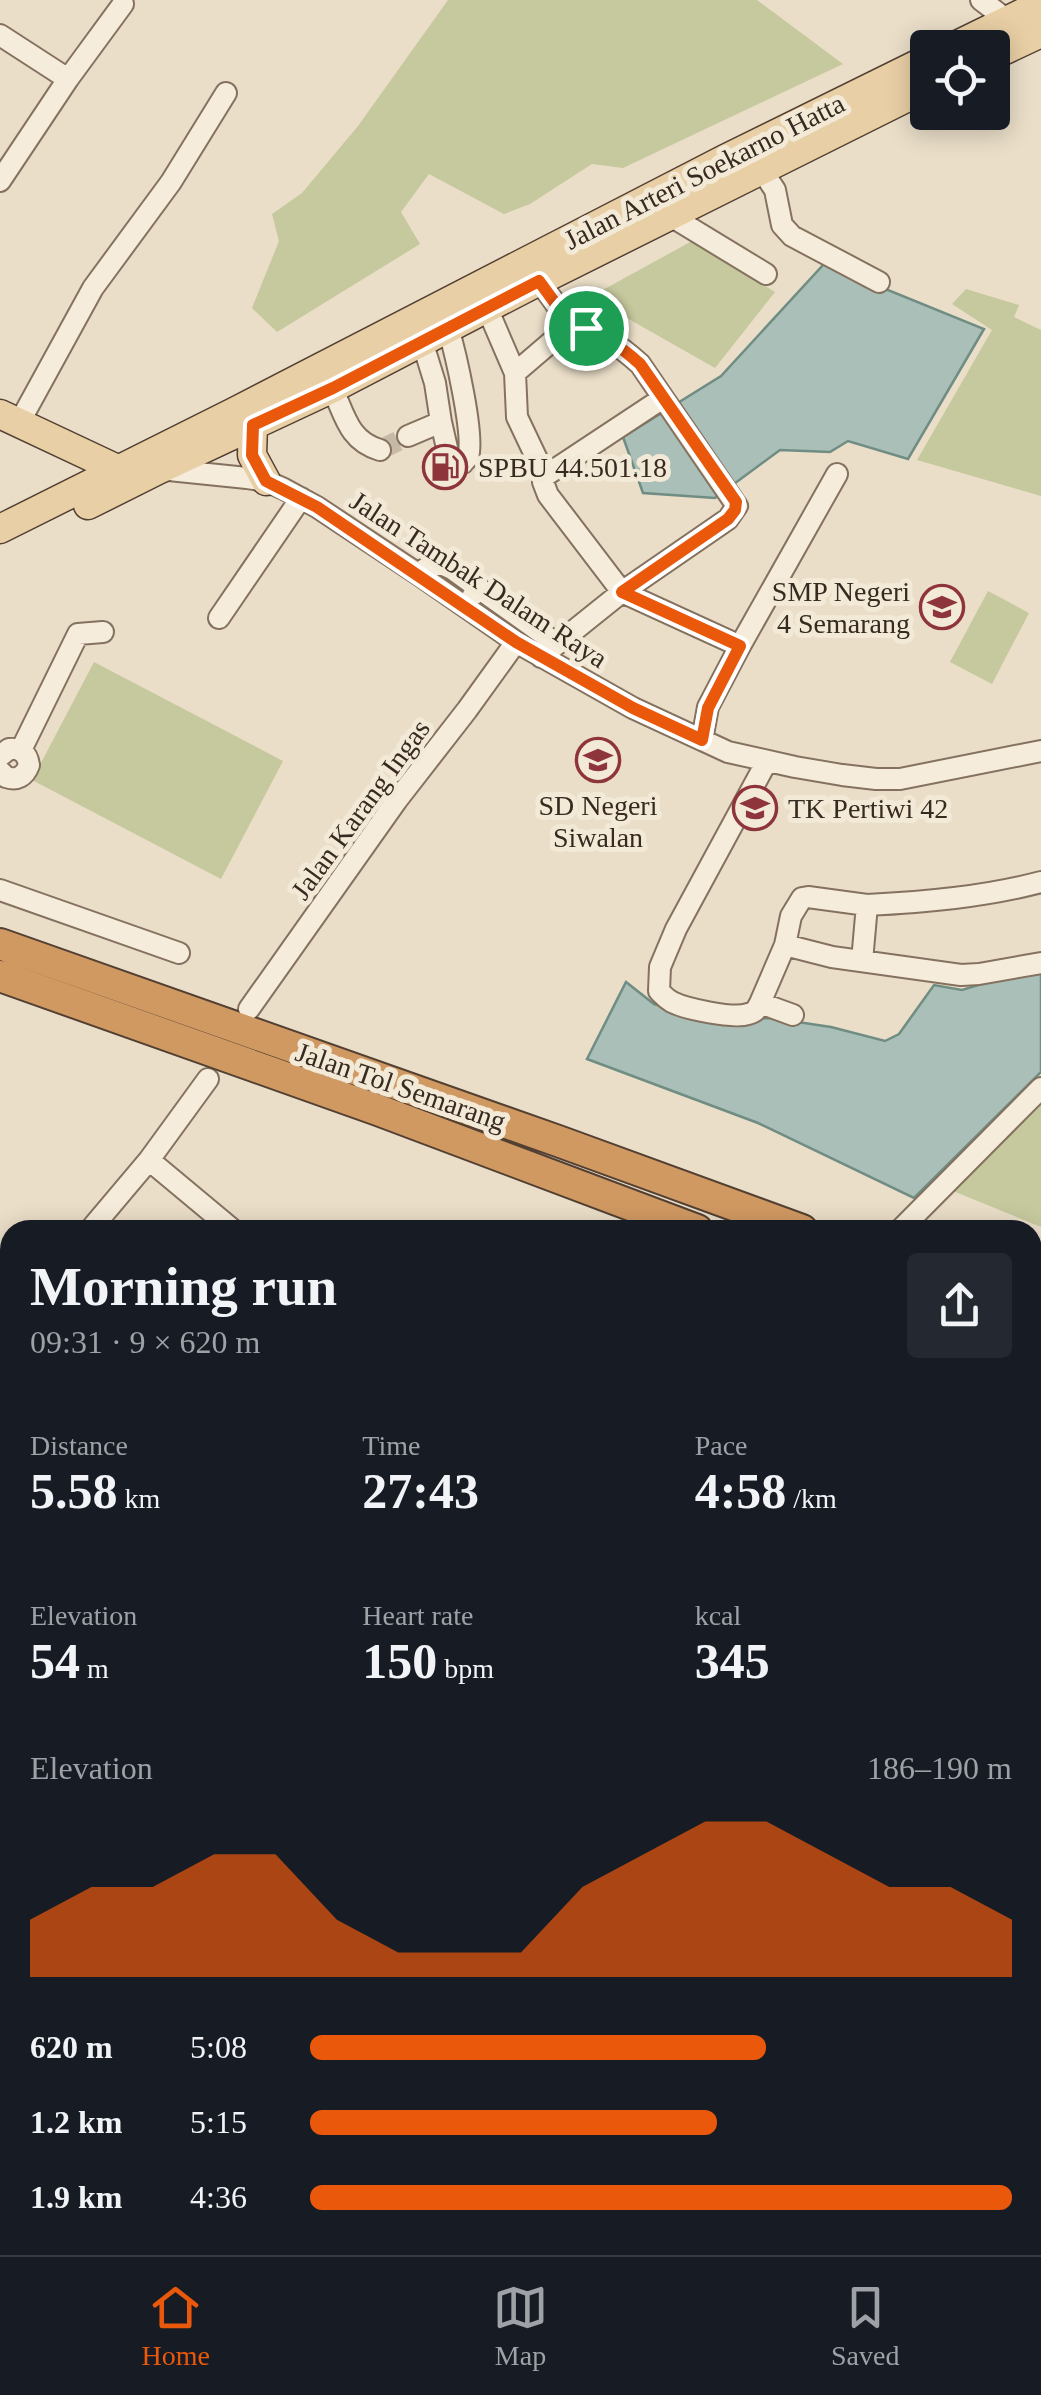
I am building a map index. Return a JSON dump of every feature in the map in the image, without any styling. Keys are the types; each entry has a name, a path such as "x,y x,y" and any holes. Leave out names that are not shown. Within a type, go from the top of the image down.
{"highway":[{"name":"Jalan Tol Semarang","path":"0,944 775,1220"},
{"name":"Jalan Tol Semarang","path":"0,976 378,1110 670,1220"}],"main road":[{"path":"989,30 1041,4"},
{"path":"1010,48 1036,36"},
{"name":"Jalan Arteri Soekarno Hatta","path":"0,529 234,412 326,378 429,329 725,159 910,68"},
{"name":"Jalan Arteri Soekarno Hatta","path":"429,329 487,308 910,96"},
{"name":"Jalan Arteri Soekarno Hatta","path":"0,550 253,425 326,378"},
{"path":"10,418 117,469"},
{"path":"253,425 252,455 266,481"}],"street":[{"path":"981,0 1036,36"},
{"path":"0,181 123,4"},
{"path":"0,35 68,79"},
{"path":"10,418 92,288 171,182 226,92"},
{"path":"760,169 775,190 782,225 792,236 879,282"},
{"path":"669,215 766,274"},
{"path":"418,574 441,564 452,569 550,650 622,592 728,519 737,506 640,364 620,347 586,328 571,325 539,281"},
{"path":"487,308 516,373 517,417 545,476"},
{"path":"516,373 571,325"},
{"path":"429,329 460,369 468,440 468,457 463,463 449,457 429,329"},
{"path":"326,378 358,439 380,450"},
{"path":"662,398 545,476 543,482 548,495 622,592 740,646"},
{"path":"408,436 441,422"},
{"name":"Jalan Tambak Dalam Raya","path":"117,469 160,469 266,481 301,498 516,642 550,650 633,708 728,752 859,777 900,779 1041,752"},
{"path":"702,740 708,708 837,474"},
{"path":"220,618 301,498"},
{"path":"466,607 477,587"},
{"path":"2,779 18,778 27,771 28,759 10,753 78,634 103,632"},
{"name":"Jalan Karang Ingas","path":"249,1008 397,800 516,642"},
{"path":"767,762 676,930 660,968 662,996 676,1004 746,1016 755,1011 785,944 791,916 802,898 866,905 940,900 1041,882"},
{"path":"0,890 179,953"},
{"path":"862,961 866,905"},
{"path":"785,944 832,957 960,975 1041,963"},
{"path":"760,1003 793,1015"},
{"path":"98,1220 149,1160 208,1079"},
{"path":"910,1220 1041,1088"},
{"path":"149,1160 220,1220"}],"green space":[{"path":"448,0 757,0 843,64 623,168 592,164 530,204 504,214 429,174 401,212 420,244 277,332 252,308 279,241 272,214 302,193 358,126"},
{"path":"692,241 775,292 715,368 590,297"},
{"path":"966,289 1019,305 1014,317 1041,330 1041,496 917,460 992,330 952,304"},
{"path":"988,591 1029,613 992,684 950,662"},
{"path":"94,662 283,761 221,879 32,780"},
{"path":"1041,1104 1041,1220 1024,1220 953,1191"}],"water":[{"path":"824,264 984,329 908,459 848,441 830,452 780,450 715,498 643,493 623,437 721,376"},
{"path":"1041,966 1041,1072 914,1198 758,1123 587,1059 626,982 654,1004 712,1020 771,1018 831,1027 885,1041 899,1034 934,985 962,990"}],"tunnel":[{"path":"380,450 408,436"}],"place":[{"name":"SPBU 44.501.18","path":"445,467"},
{"name":"SMP Negeri 4 Semarang","path":"942,607"},
{"name":"SD Negeri Siwalan","path":"598,760"},
{"name":"TK Pertiwi 42","path":"755,808"}],"route":[{"path":"539,281 571,325 586,328 620,347 640,364 736,502 728,519 622,592 740,646 708,708 702,740 633,708 516,642 317,507 266,481 254,461 253,425 539,281"}]}
